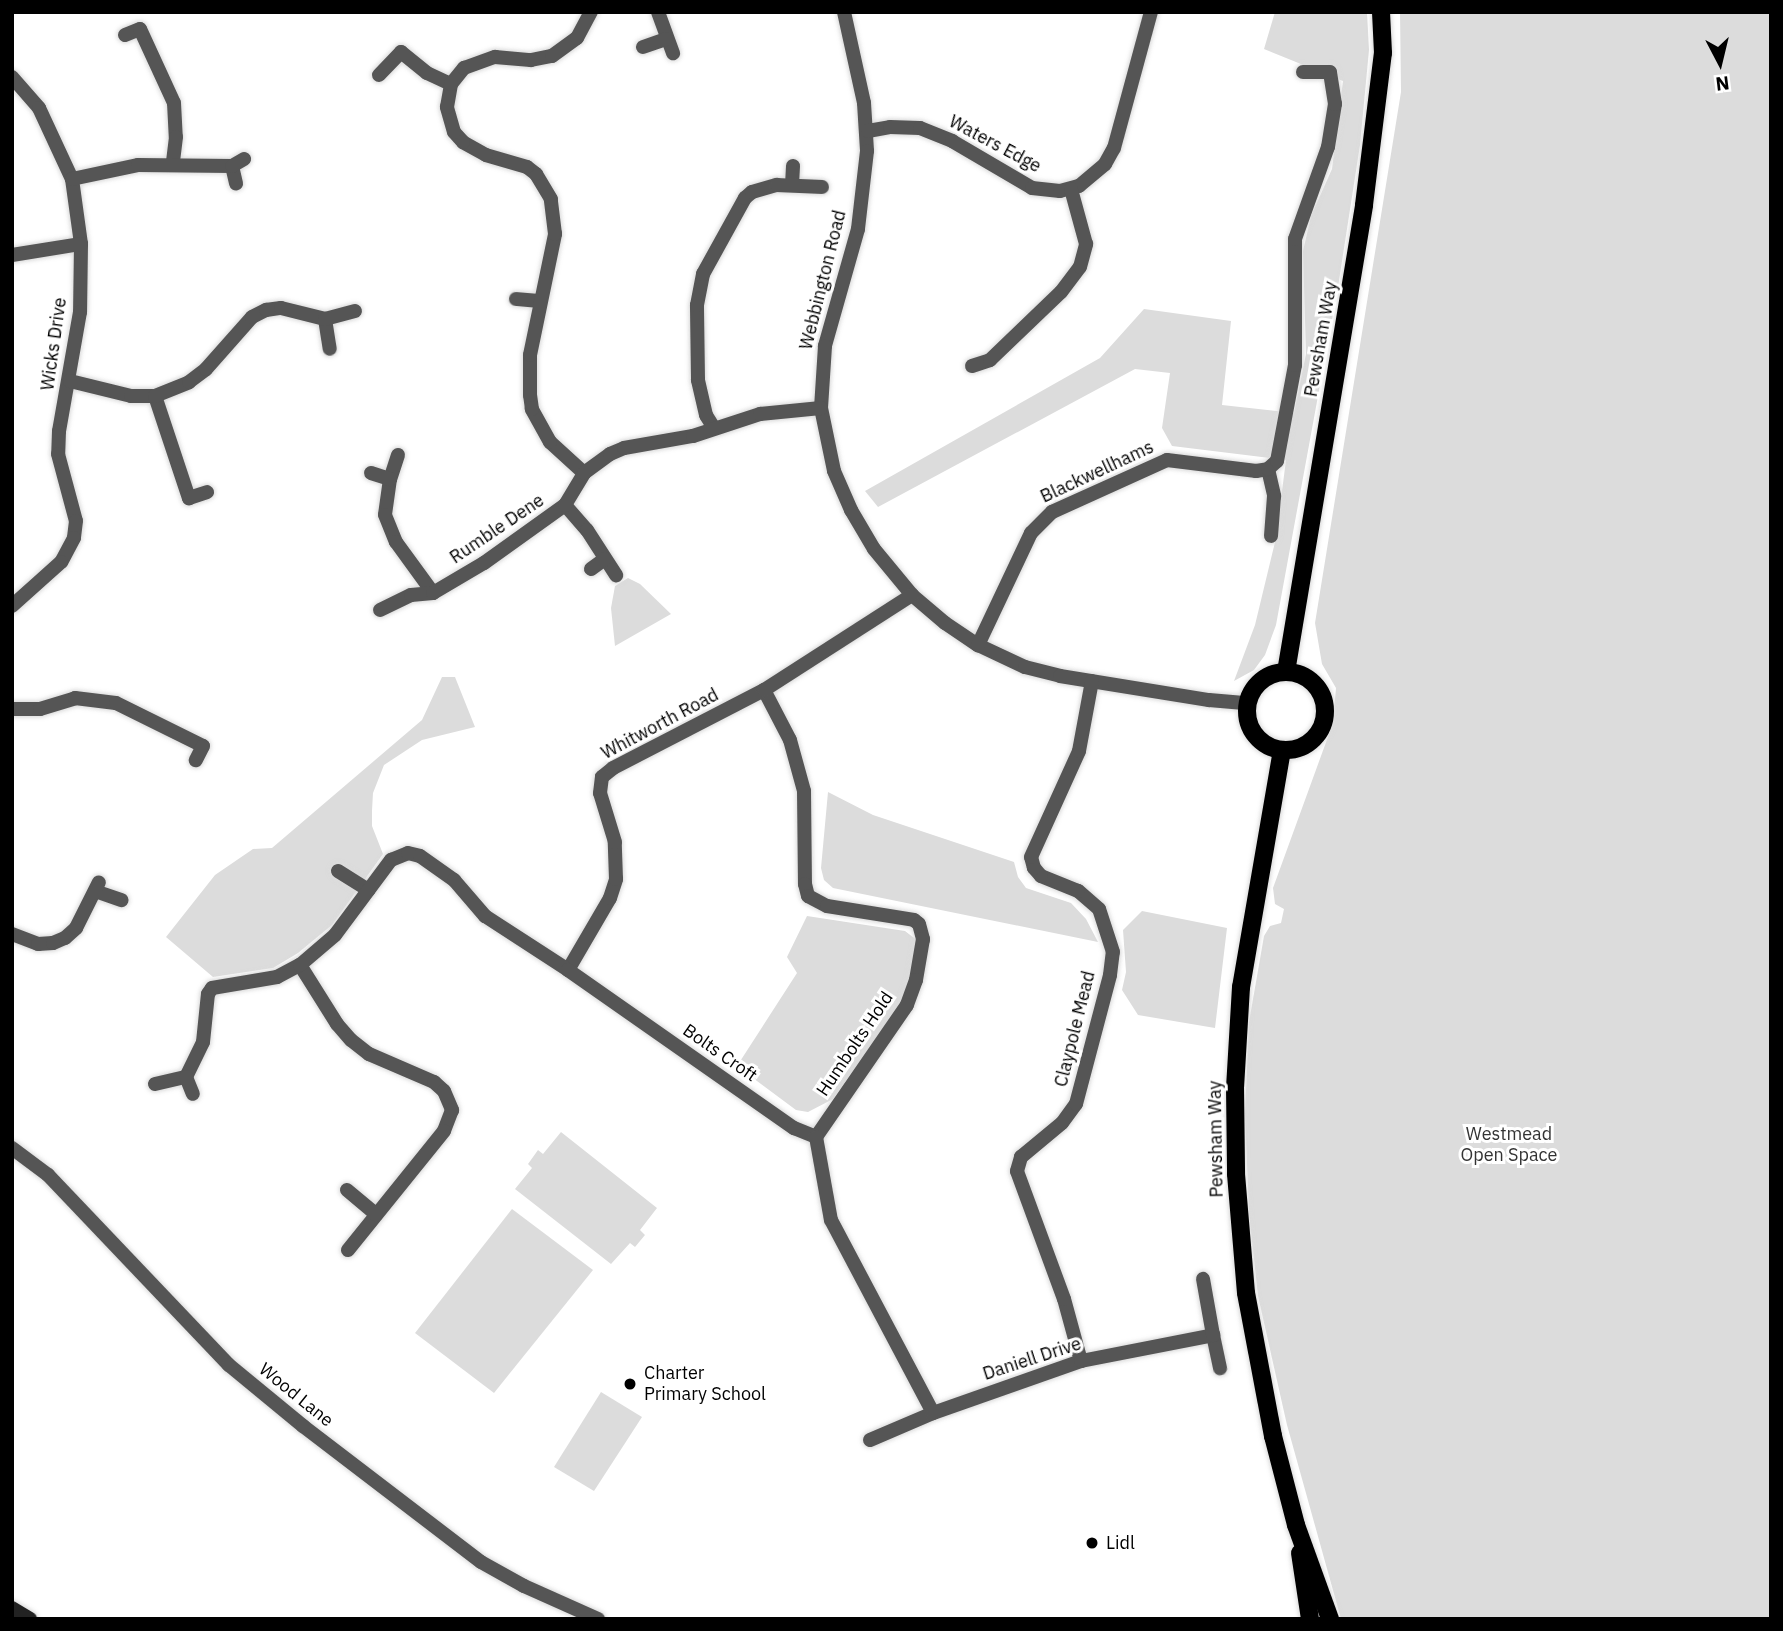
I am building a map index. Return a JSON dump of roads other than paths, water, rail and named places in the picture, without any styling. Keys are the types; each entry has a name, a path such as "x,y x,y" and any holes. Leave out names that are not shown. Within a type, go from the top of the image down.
{"main road":[{"name":"Pewsham Way","path":"1286,672 1364,205 1383,53 1381,12"},
{"path":"1286,672 1310,680 1323,701 1325,713 1316,736 1306,744 1282,750 1259,739 1247,717 1247,703 1261,681 1286,672"},
{"name":"Pewsham Way","path":"1282,750 1241,987 1235,1087 1236,1174 1246,1293 1273,1436 1296,1525 1330,1619"},
{"name":"Pewsham Way","path":"1296,1525 1310,1619"}],"street":[{"path":"591,12 577,38 552,56 531,60 508,57 485,59 464,68 451,84 447,107 454,132 473,150 527,167 536,174 551,199 555,234 538,301 530,355 532,410 550,442 583,473 624,449 673,441 760,414 821,408"},
{"path":"658,12 673,53"},
{"name":"Webbington Road","path":"844,12 859,74 868,131 863,199 850,260 825,346 821,408 834,471 851,510 874,549 912,595 945,623 978,645 1025,667 1092,681 1247,703"},
{"path":"972,366 985,370 1061,292 1080,267 1086,243 1071,189 1092,178 1105,164 1114,148 1140,64 1151,12"},
{"path":"125,35 140,29 174,103 176,136 173,163"},
{"path":"643,47 666,39"},
{"path":"379,75 401,52 427,73 451,84"},
{"path":"1270,537 1274,496 1268,469 1278,457 1294,365 1295,239 1328,147 1335,104 1330,72 1303,72"},
{"name":"Wicks Drive","path":"12,77 39,108 72,179 81,244 80,312 70,381 59,430 58,454 76,522 74,538 61,562 12,606"},
{"name":"Waters Edge","path":"868,131 890,127 920,128 952,141 1032,188 1071,189"},
{"path":"72,179 138,164 238,162 236,184"},
{"path":"793,166 793,184"},
{"path":"714,428 706,415 698,380 697,305 703,274 745,198 764,187 793,184 822,187"},
{"path":"12,255 81,244"},
{"path":"516,299 538,301"},
{"path":"70,381 131,396 155,396 189,382 206,369 252,317 281,308 325,319 355,311"},
{"path":"325,319 330,349"},
{"path":"155,396 189,498 207,492"},
{"path":"398,455 390,479 385,515 396,542 433,593"},
{"name":"Blackwellhams","path":"978,645 1031,533 1052,512 1167,460 1256,471 1268,469"},
{"name":"Rumble Dene","path":"380,610 411,595 433,593 484,563 565,505 583,473"},
{"path":"371,474 390,479"},
{"path":"565,505 587,530 616,575"},
{"path":"590,569 606,559"},
{"name":"Whitworth Road","path":"568,970 610,898 616,879 615,842 600,793 602,776 765,690 912,595"},
{"name":"Claypole Mead","path":"1080,1361 1064,1299 1017,1171 1021,1157 1062,1123 1076,1104 1110,975 1112,952 1099,909 1078,891 1041,876 1034,868 1031,857 1079,751 1092,681"},
{"name":"Humbolts Hold","path":"765,690 790,740 804,792 805,884 808,896 827,906 914,920 919,924 923,939 916,980 907,1005 816,1137"},
{"path":"12,709 40,709 75,698 116,704 203,746 196,760"},
{"name":"Bolts Croft","path":"186,1077 203,1042 209,990 221,985 277,977 300,965 335,935 395,856 414,853 454,880 485,916 568,970 794,1128 816,1137"},
{"path":"338,871 368,890"},
{"path":"12,934 38,943 52,943 65,938 76,928 97,886 121,900"},
{"path":"300,965 337,1024 351,1040 369,1054 433,1082 451,1101 450,1120 444,1132 348,1250"},
{"path":"155,1084 186,1077 192,1094"},
{"path":"816,1137 831,1220 933,1413"},
{"name":"Wood Lane","path":"12,1148 48,1175 229,1365 303,1426 481,1562 524,1586 598,1619"},
{"path":"347,1190 376,1214"},
{"path":"1203,1279 1220,1368"},
{"name":"Daniell Drive","path":"870,1440 933,1413 1080,1361 1213,1335"},
{"path":"12,1608 30,1619"}],"place":[{"name":"Charter Primary School","path":"630,1384"},
{"name":"Lidl","path":"1092,1543"}],"park label":[{"name":"Westmead Open Space","path":"1509,1145"}]}
